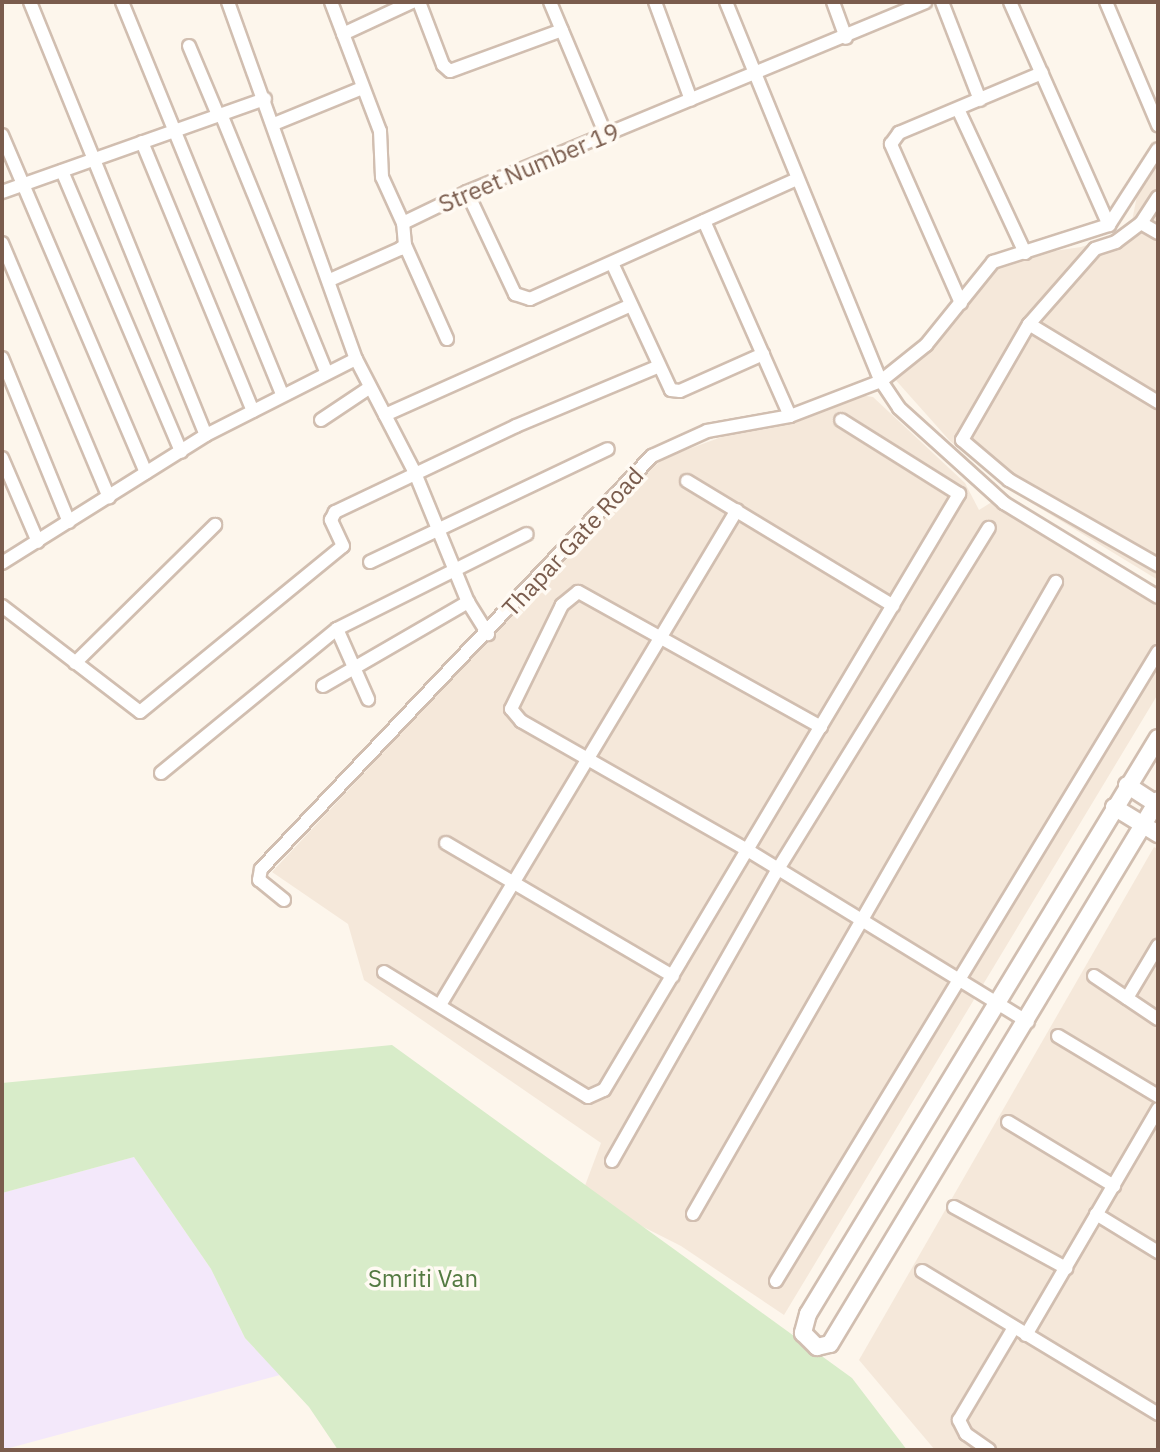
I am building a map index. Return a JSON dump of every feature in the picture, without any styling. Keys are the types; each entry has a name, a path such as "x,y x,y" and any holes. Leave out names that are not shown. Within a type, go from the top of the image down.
{"street":[{"path":"30,2 206,435"},
{"path":"122,2 282,395"},
{"name":"Thapar Gate Road","path":"228,2 356,359 415,473 468,602 488,634 652,456 707,431 790,416 881,381 926,345 993,262 1109,225"},
{"path":"331,2 383,141 382,177 403,223 405,245 447,339"},
{"path":"343,34 412,2"},
{"path":"419,2 443,65 450,71 562,30"},
{"path":"550,2 606,135"},
{"path":"655,2 691,100"},
{"path":"726,2 881,381 899,408 949,458 1004,503 1158,597"},
{"path":"833,2 846,38"},
{"name":"Street Number 19","path":"403,223 467,192 755,77 925,2"},
{"path":"942,2 980,100"},
{"path":"1010,2 1109,225"},
{"path":"1106,2 1158,125"},
{"path":"189,46 326,371"},
{"path":"961,303 891,144 899,133 1042,73"},
{"path":"274,124 362,88"},
{"path":"2,192 265,99"},
{"path":"958,109 1025,253"},
{"path":"2,135 146,473"},
{"path":"142,142 253,411"},
{"path":"1109,225 1158,149"},
{"path":"62,171 181,452"},
{"path":"467,192 521,299 612,263 797,179"},
{"path":"1158,197 1141,223 1116,242 1095,249 1029,324 962,440 1009,480 1158,565"},
{"path":"704,221 790,416"},
{"path":"1141,223 1158,233"},
{"path":"2,243 109,497"},
{"path":"330,280 405,245"},
{"path":"612,263 657,367 671,390 680,391 763,354"},
{"path":"385,415 631,305"},
{"path":"1029,324 1158,402"},
{"path":"2,358 69,522"},
{"path":"2,563 206,435 326,371 356,359"},
{"path":"2,606 133,711 147,710 343,546 331,520 335,512 415,473 657,367"},
{"path":"321,420 369,388"},
{"path":"384,972 588,1097 597,1097 749,851 959,494 841,420"},
{"path":"370,562 608,449"},
{"path":"2,458 38,542"},
{"path":"687,481 893,606"},
{"path":"440,1005 737,510"},
{"path":"75,663 215,525"},
{"path":"612,1161 778,869 989,528"},
{"path":"161,773 337,629 453,568 527,534"},
{"path":"693,1214 1056,582"},
{"path":"821,727 586,594 570,596 562,605 511,709 521,721 589,757 749,851 1028,1022"},
{"path":"323,686 351,666 468,602"},
{"path":"337,629 368,699"},
{"path":"284,900 259,880 261,869 488,634"},
{"path":"776,1281 957,976 1158,652"},
{"path":"1127,785 1157,803 1150,830 830,1344 817,1347 803,1333 808,1314 1127,785 1158,738"},
{"path":"1114,807 1150,830"},
{"path":"446,843 673,976"},
{"path":"1127,998 1158,946"},
{"path":"1094,976 1158,1019"},
{"path":"1058,1036 1158,1096"},
{"path":"1026,1335 1158,1109"},
{"path":"1008,1122 1114,1186"},
{"path":"954,1207 1066,1268"},
{"path":"1096,1214 1158,1252"},
{"path":"922,1271 1013,1329 1158,1414"},
{"path":"989,1450 966,1434 959,1420 1013,1329"}],"shaded area":[{"path":"1158,165 1158,580 1007,488 950,441 893,377 989,269 1014,257 1081,247 1120,234 1132,221 1138,191"},
{"path":"860,395 873,397 965,483 979,510 1003,495 1158,590 1158,694 784,1315 681,1246 590,1200 583,1191 601,1143 364,980 348,924 272,872 633,484 664,458 727,435 785,425"},
{"path":"1154,847 1158,849 1158,1450 935,1450 859,1360"},
{"path":"134,1157 211,1269 245,1338 280,1375 2,1450 2,1193"}],"green space":[{"name":"Smriti Van","path":"392,1045 852,1378 907,1450 338,1450 309,1407 245,1338 211,1269 134,1157 2,1193 2,1083"}]}
